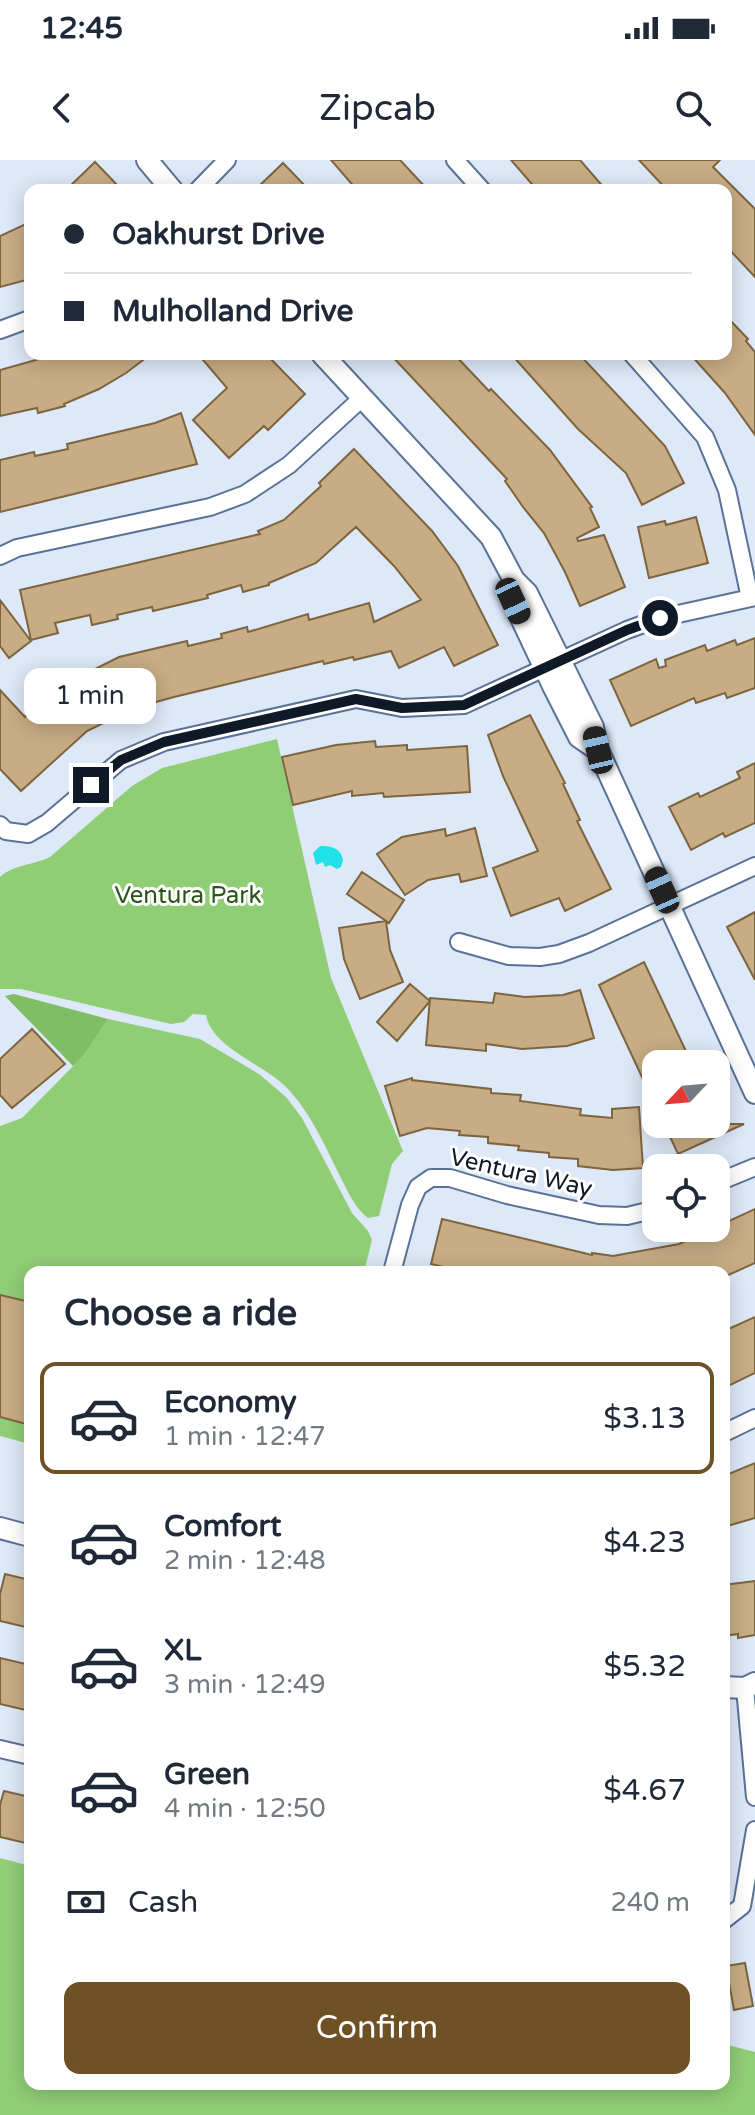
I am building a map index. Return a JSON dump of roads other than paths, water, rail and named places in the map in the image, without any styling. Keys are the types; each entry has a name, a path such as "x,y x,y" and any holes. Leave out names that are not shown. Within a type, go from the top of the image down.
{"street":[{"path":"147,160 167,184"},
{"path":"204,184 227,160"},
{"path":"455,160 477,184"},
{"path":"0,330 24,321"},
{"path":"327,360 491,537 514,580 527,593 553,664 593,727 598,750 755,1093"},
{"path":"0,825 6,831 28,834 47,823 121,760 164,742 356,699 402,708 464,705 660,618 752,597 727,490 705,437 637,360"},
{"path":"0,556 17,548 210,507 245,494 289,465 362,398"},
{"path":"459,942 509,956 559,954 755,866"},
{"path":"730,1177 755,1167"},
{"name":"Ventura Way","path":"394,1266 410,1205 418,1187 431,1178 450,1178 507,1195 599,1215 627,1216 642,1212"},
{"path":"730,1430 755,1418"},
{"path":"0,1528 24,1534"},
{"path":"741,1686 755,1797"},
{"path":"0,1749 24,1755"},
{"path":"730,1915 742,1906 755,1830"}],"water":[{"path":"320,846 338,850 343,860 341,867 325,867 323,862 316,865 313,853"}],"park label":[{"name":"Ventura Park","path":"188,895"}]}
